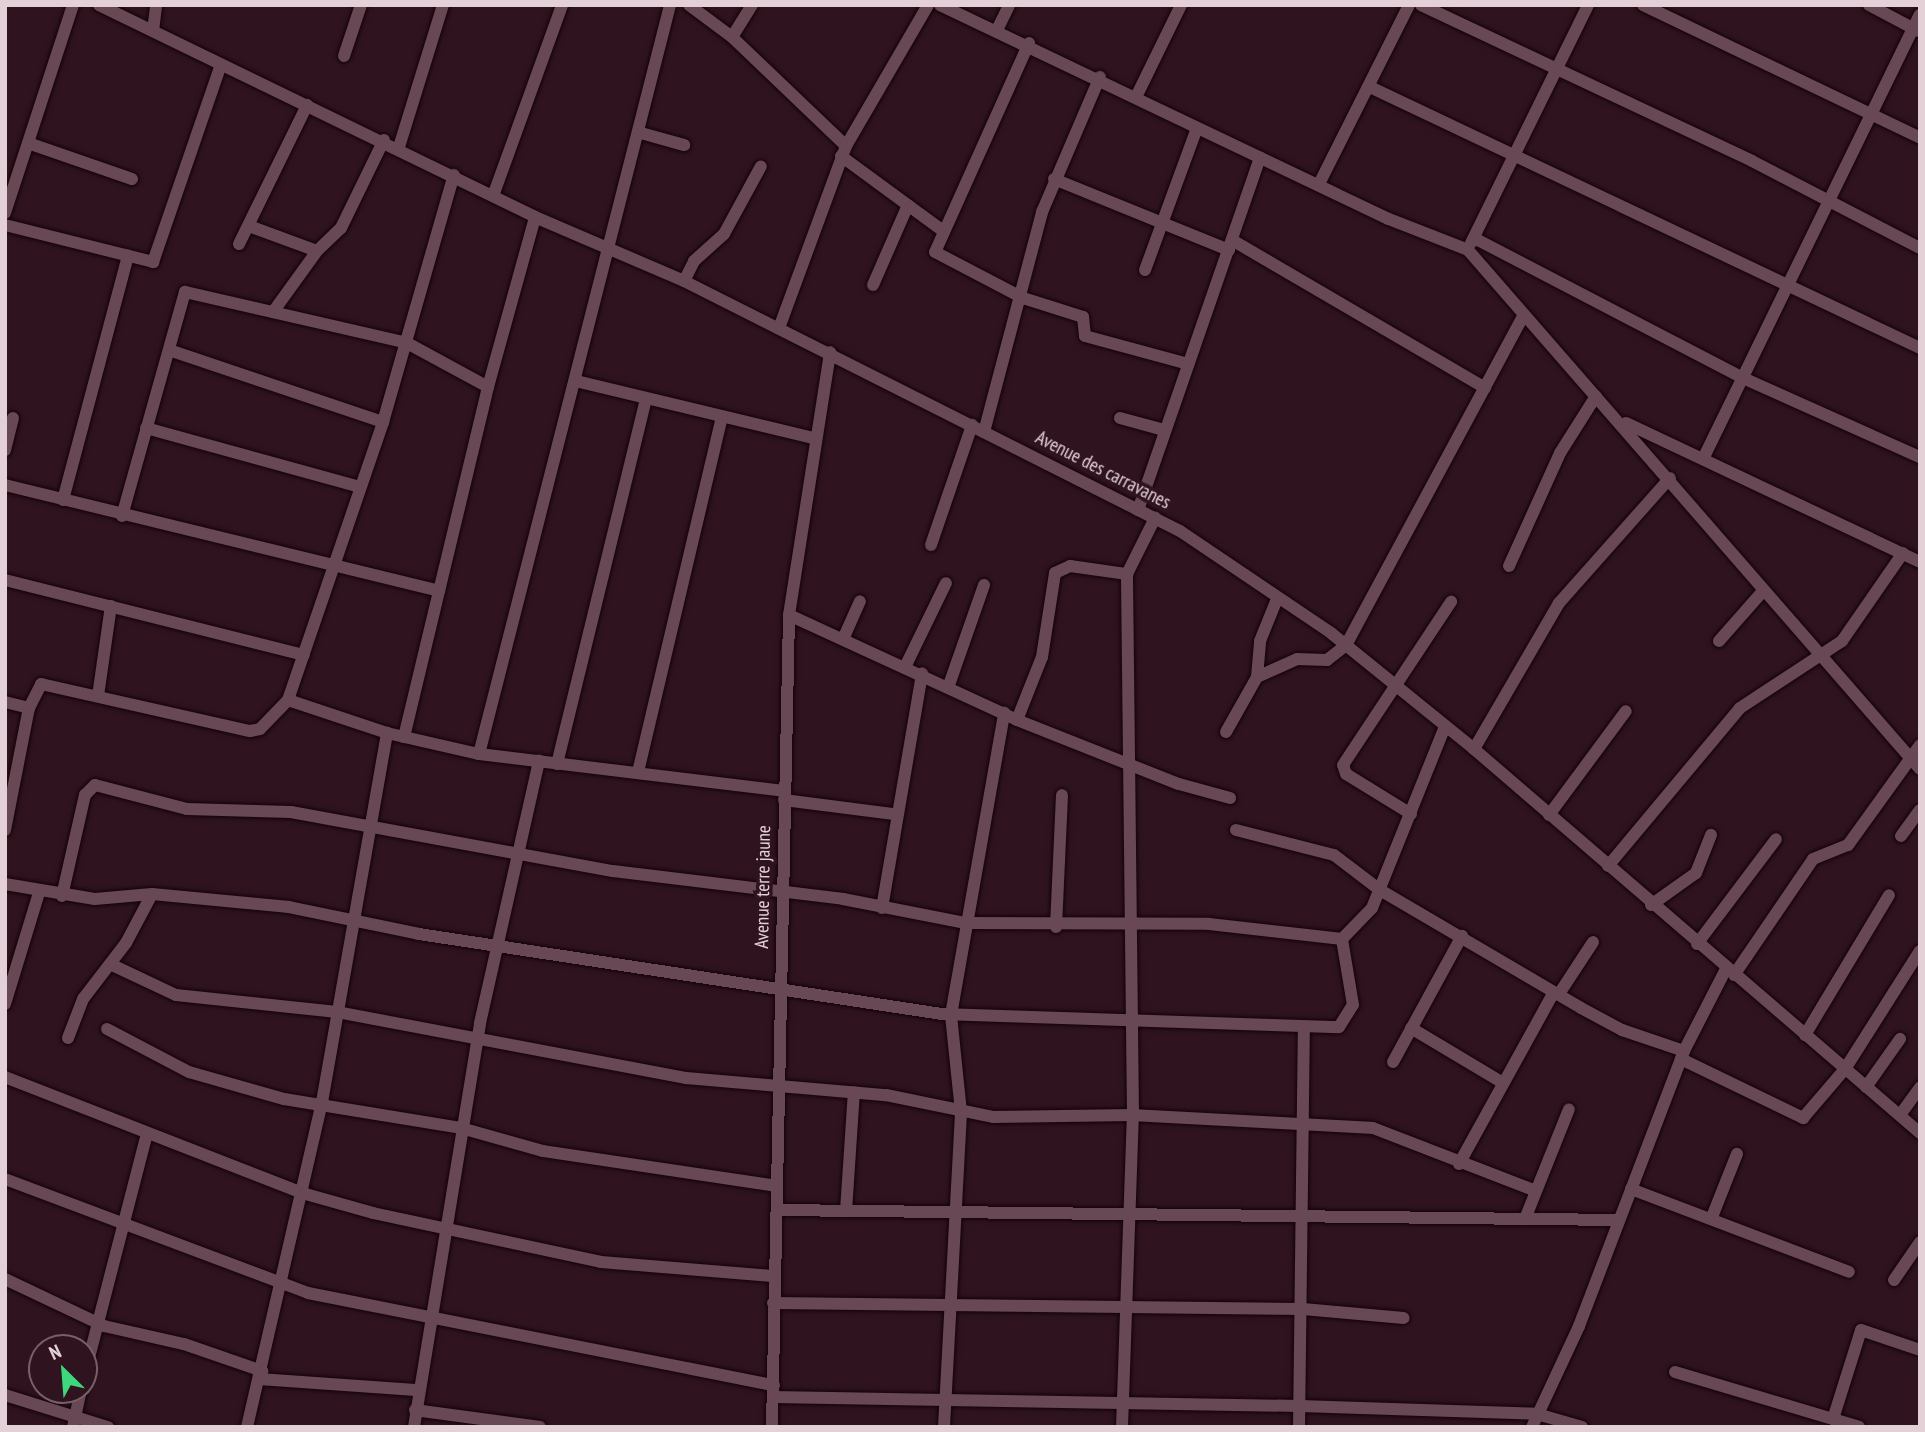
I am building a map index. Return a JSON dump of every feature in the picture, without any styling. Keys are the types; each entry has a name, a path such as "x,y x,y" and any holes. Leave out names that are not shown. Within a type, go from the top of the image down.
{"street":[{"path":"5,213 73,5"},
{"name":"Avenue des carravanes","path":"99,5 220,67 399,147 535,217 684,281 830,352 1155,518 1346,645 1474,749 1651,905 1920,1133"},
{"path":"153,31 156,5"},
{"path":"344,56 361,5"},
{"path":"399,147 443,5"},
{"path":"493,196 562,5"},
{"path":"479,754 608,249 641,133 670,5"},
{"path":"689,5 732,37 844,151 943,231"},
{"path":"732,37 752,5"},
{"path":"779,328 844,151 928,5"},
{"path":"940,5 998,28 1260,157 1471,244 1743,378 1920,457"},
{"path":"998,28 1009,5"},
{"path":"1137,96 1181,5"},
{"path":"1320,184 1409,5"},
{"path":"1421,5 1829,201 1920,248"},
{"path":"1471,244 1588,5"},
{"path":"1643,5 1920,138"},
{"path":"1869,5 1916,31"},
{"path":"1703,459 1872,114 1916,31 1920,15"},
{"path":"1029,43 935,248 938,255 1023,298 1083,317 1085,335 1188,364"},
{"path":"5,225 128,256 156,259 220,67"},
{"path":"932,545 978,428 1023,298 1054,179 1100,77"},
{"path":"1370,86 1513,158 1920,348"},
{"path":"239,244 307,105"},
{"path":"1145,270 1197,128"},
{"path":"641,133 684,145"},
{"path":"273,312 317,251 341,228 384,140"},
{"path":"28,143 132,180"},
{"path":"1138,510 1260,157"},
{"path":"684,281 694,261 724,234 761,166"},
{"path":"5,830 29,708 41,684 250,731 260,729 288,700 383,422 454,175"},
{"path":"1054,179 1164,224 1230,245 1485,388"},
{"path":"873,285 908,205"},
{"path":"404,737 488,387 535,217"},
{"path":"249,226 317,251"},
{"path":"1471,244 1524,315 1620,420 1763,591 1916,764"},
{"path":"63,500 128,256"},
{"path":"122,516 184,292 407,344 488,387"},
{"path":"1257,677 1297,659 1327,660 1346,645 1524,315"},
{"path":"169,350 383,422"},
{"name":"Avenue terre jaune","path":"772,1427 772,1276 777,1209 789,615 814,438 830,352"},
{"path":"576,381 814,438"},
{"path":"1508,566 1560,453 1597,396"},
{"path":"557,764 646,399"},
{"path":"5,450 13,418"},
{"path":"638,772 722,418"},
{"path":"1120,418 1164,430"},
{"path":"1620,420 1920,562"},
{"path":"146,428 360,487"},
{"path":"1474,749 1559,603 1670,478"},
{"path":"5,485 332,568 439,591"},
{"path":"1122,1427 1124,1308 1133,1115 1132,765 1127,575 1155,518"},
{"path":"1608,866 1740,708 1842,641 1903,554"},
{"path":"1017,720 1042,657 1055,573 1070,566 1127,575"},
{"path":"5,580 304,655"},
{"path":"906,665 946,583"},
{"path":"949,685 984,585"},
{"path":"1719,641 1763,591"},
{"path":"1226,732 1257,677 1260,641 1276,599"},
{"path":"845,637 860,601"},
{"path":"1411,814 1346,774 1343,765 1451,602"},
{"path":"98,696 111,606"},
{"path":"789,615 906,665 1017,720 1132,765 1230,797"},
{"path":"882,908 894,814 922,673"},
{"path":"288,700 387,733 479,754 638,772 894,814"},
{"path":"5,702 29,708"},
{"path":"1549,815 1626,711"},
{"path":"944,1427 961,1112 951,1015 965,923 1004,713"},
{"path":"62,896 85,795 93,785 187,809 291,812 371,829 699,885 783,891 965,923 1056,927 1209,924 1342,939 1359,926 1380,890 1445,726"},
{"path":"247,1427 322,1102 387,733"},
{"path":"1535,1421 1579,1326 1683,1055 1730,972 1813,859 1848,845 1916,764 1920,745"},
{"path":"414,1427 416,1390 477,1039 496,944 540,761"},
{"path":"1056,927 1062,795"},
{"path":"1901,836 1920,810"},
{"path":"1236,830 1334,855 1380,890 1556,993 1622,1030 1683,1055 1796,1118 1807,1116 1845,1069 1920,951"},
{"path":"1651,905 1696,873 1710,835"},
{"path":"1697,944 1776,839"},
{"path":"5,884 38,893 95,900 152,894 240,900 780,990 951,1015 1339,1027 1348,1021 1353,987 1342,939"},
{"path":"5,1004 38,893"},
{"path":"68,1038 83,999 110,964 152,894"},
{"path":"1805,1035 1889,895"},
{"path":"1393,1062 1462,936"},
{"path":"1458,1164 1556,993 1593,942"},
{"path":"110,964 176,995 337,1012 686,1078 854,1091 993,1117 1133,1115 1373,1128 1458,1164 1534,1190"},
{"path":"1299,1427 1306,1217 1304,1027"},
{"path":"1411,1028 1503,1083"},
{"path":"107,1029 189,1072 284,1099 322,1102 461,1128 543,1151 776,1186"},
{"path":"1866,1087 1900,1039"},
{"path":"5,1077 302,1193 600,1262 772,1276"},
{"path":"1900,1115 1920,1087"},
{"path":"846,1211 854,1091"},
{"path":"1525,1219 1534,1190 1569,1109"},
{"path":"94,1334 147,1134"},
{"path":"1712,1217 1737,1154"},
{"path":"5,1179 282,1284 430,1314 774,1391 1122,1406 1300,1406 1535,1421 1583,1427"},
{"path":"1631,1189 1712,1217 1849,1272"},
{"path":"777,1209 1618,1220"},
{"path":"1894,1280 1920,1242"},
{"path":"5,1279 97,1321 260,1375 416,1390"},
{"path":"773,1303 1303,1309 1404,1318"},
{"path":"1841,1423 1861,1330 1920,1350"},
{"path":"1675,1372 1859,1427"},
{"path":"5,1395 74,1422 108,1427"},
{"path":"74,1422 78,1404"},
{"path":"415,1410 540,1427"}]}
